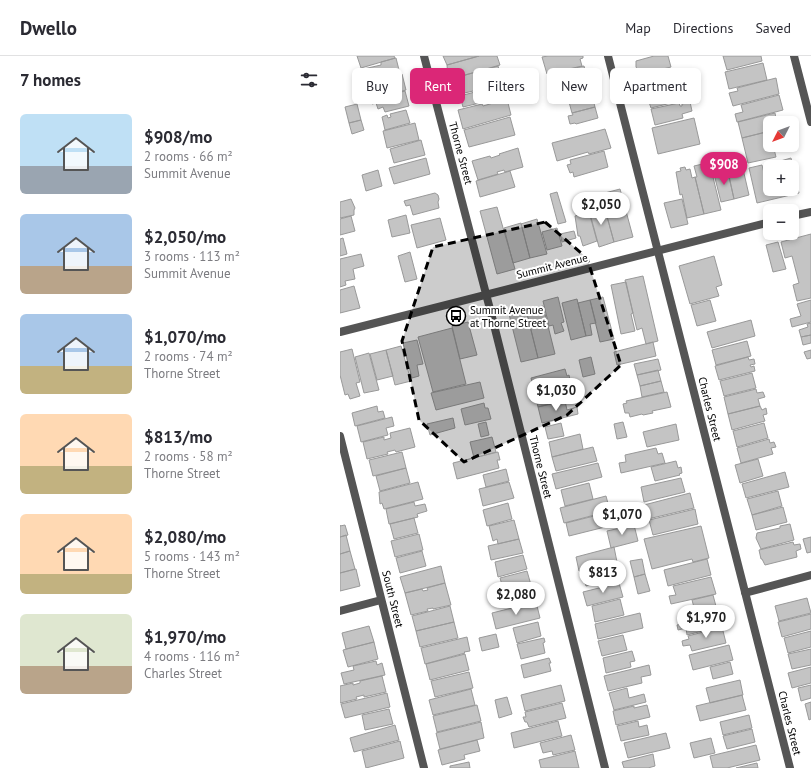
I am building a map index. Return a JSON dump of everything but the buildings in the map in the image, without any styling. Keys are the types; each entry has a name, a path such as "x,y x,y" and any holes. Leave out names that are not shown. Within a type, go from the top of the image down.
{"street":[{"name":"Thorne Street","path":"424,56 486,294 605,768"},
{"name":"Charles Street","path":"608,56 790,768"},
{"path":"794,56 811,122"},
{"path":"799,215 811,212"},
{"name":"Summit Avenue","path":"340,332 763,224"},
{"name":"South Street","path":"340,436 424,768"},
{"path":"745,593 811,575"},
{"path":"340,611 381,600"}],"highlighted area":[{"path":"545,222 587,258 621,365 567,415 464,462 419,420 402,341 433,247"}],"place":[{"name":"Summit Avenue at Thorne Street","path":"456,316"}]}
